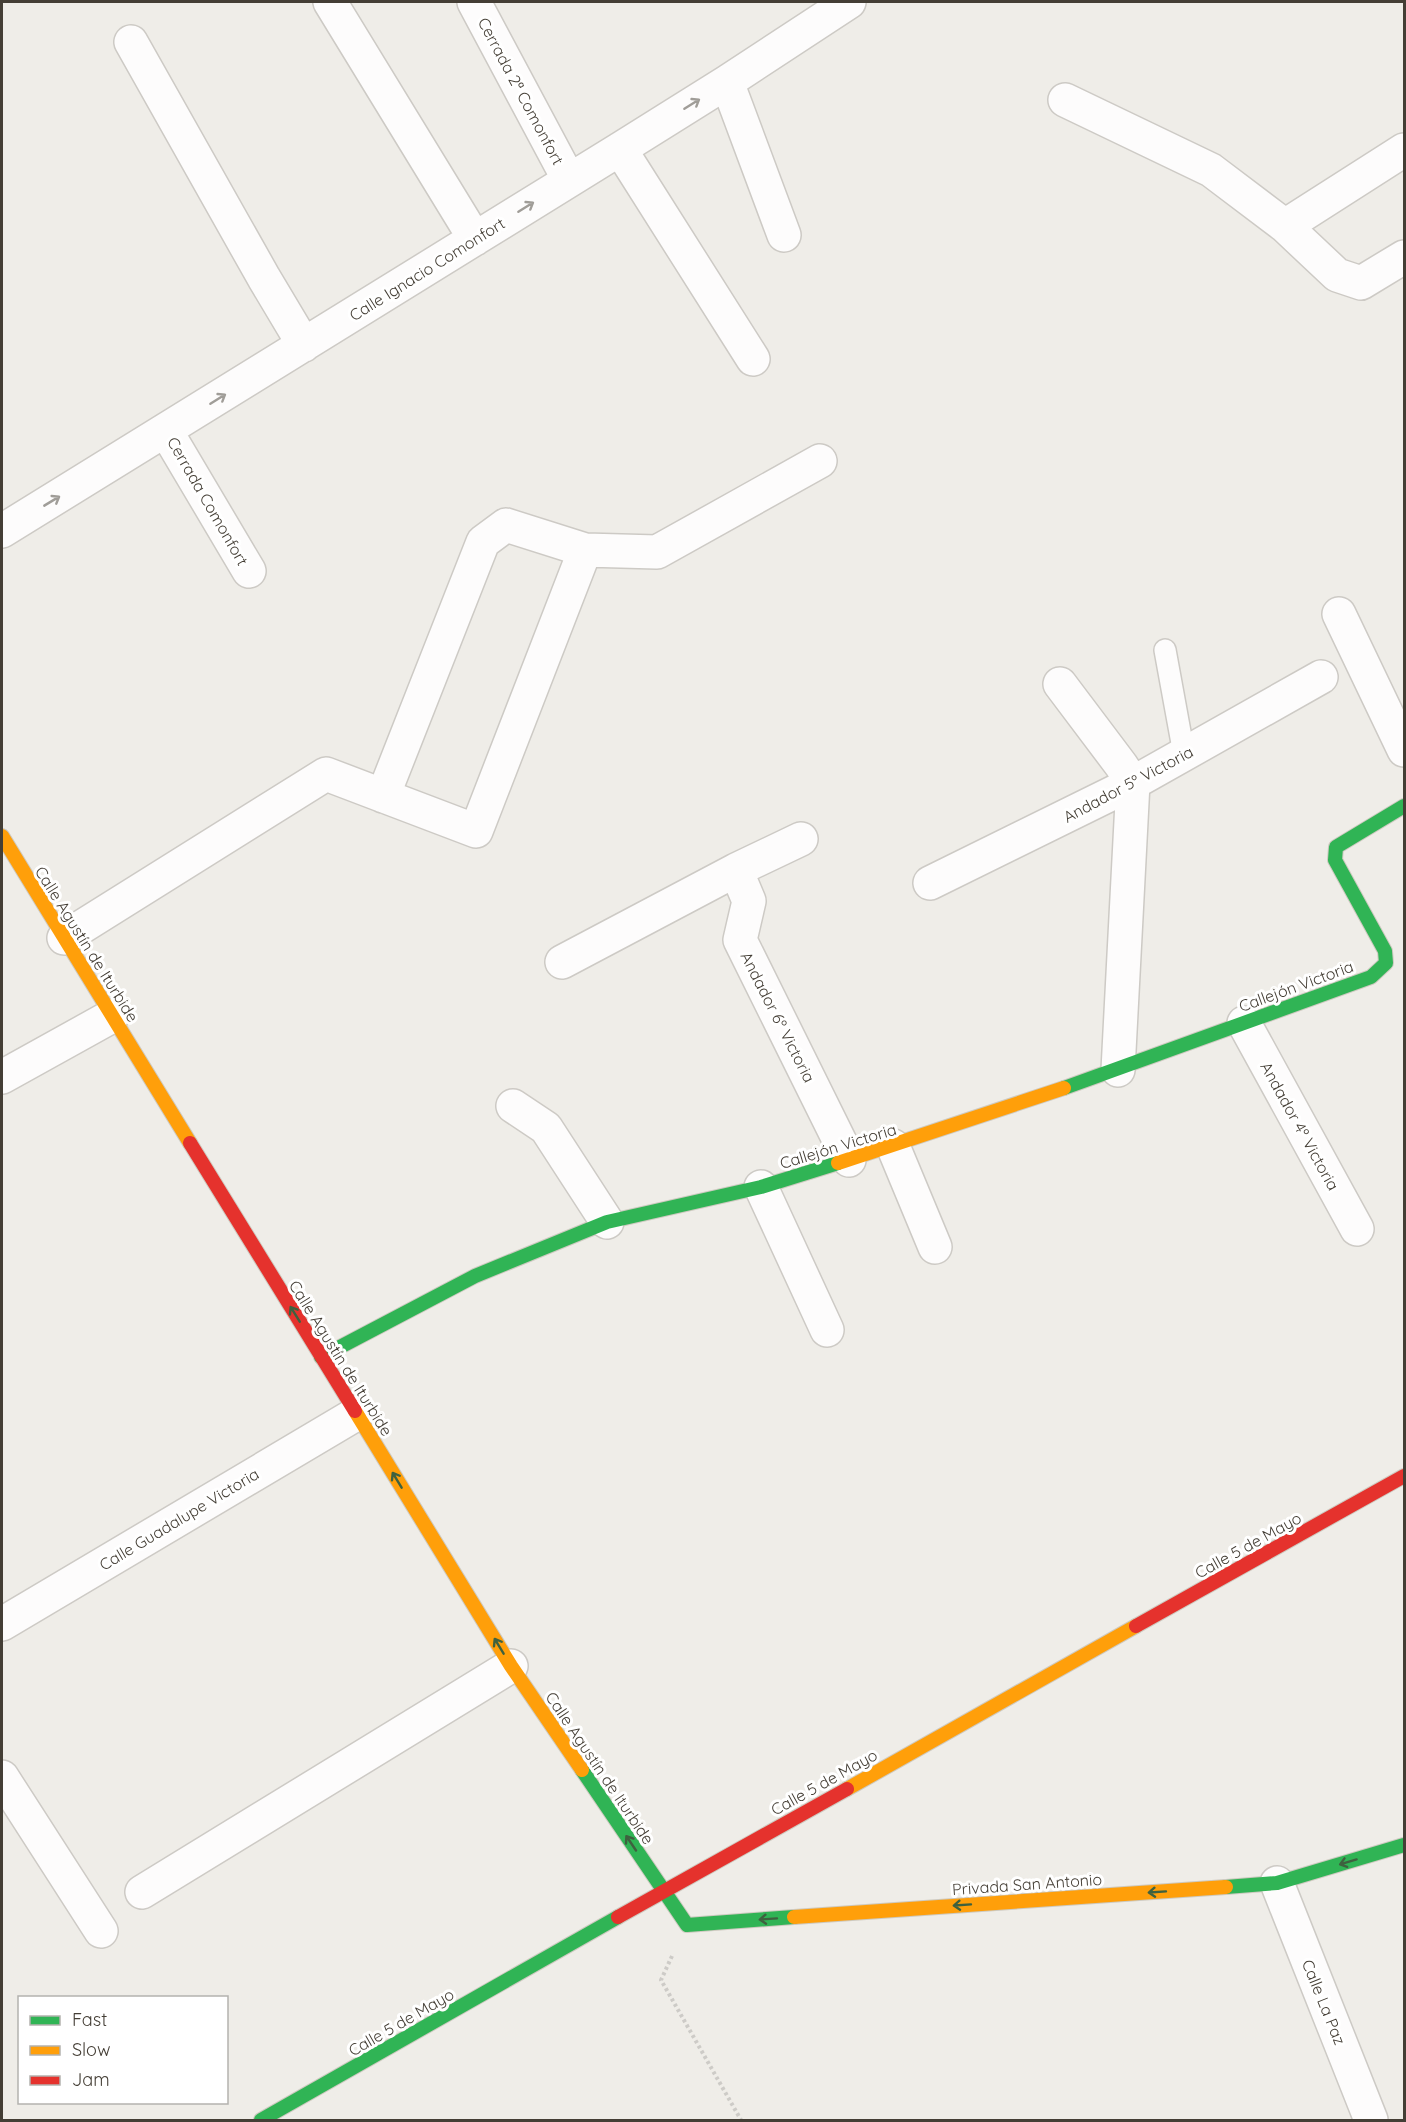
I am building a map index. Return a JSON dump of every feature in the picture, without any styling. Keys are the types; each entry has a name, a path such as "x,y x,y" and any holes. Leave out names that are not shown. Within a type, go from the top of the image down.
{"street":[{"path":"330,2 475,239"},
{"name":"Cerrada 2ª Comonfort","path":"474,2 569,180"},
{"name":"Calle Ignacio Comonfort","path":"2,531 727,82 841,4"},
{"path":"130,42 304,345"},
{"path":"727,82 784,235"},
{"path":"1065,100 1210,170 1285,226 1337,275 1361,283 1404,256"},
{"path":"620,149 753,359"},
{"path":"1285,226 1404,150"},
{"name":"Cerrada Comonfort","path":"166,431 249,571"},
{"path":"383,796 483,542 506,525 585,550 657,552 820,461"},
{"path":"64,938 326,774 476,831 585,550"},
{"path":"1339,614 1404,750"},
{"name":"Andador 5º Victoria","path":"930,883 1133,783 1320,677"},
{"path":"1060,684 1133,783 1118,1070"},
{"name":"Callejón Victoria","path":"321,1357 475,1276 607,1221 761,1187 893,1146 1118,1070 1371,977 1386,963 1385,951 1335,860 1336,847 1404,806"},
{"name":"Calle Agustín de Iturbide","path":"2,836 511,1666 664,1891"},
{"path":"562,962 736,870 801,839"},
{"name":"Andador 6º Victoria","path":"736,870 749,901 740,940 849,1160"},
{"path":"2,1077 112,1016"},
{"name":"Andador 4º Victoria","path":"1244,1023 1357,1229"},
{"path":"513,1106 546,1128 607,1221"},
{"path":"893,1146 935,1247"},
{"path":"761,1187 827,1330"},
{"name":"Calle Guadalupe Victoria","path":"2,1624 356,1414"},
{"name":"Calle 5 de Mayo","path":"261,2121 664,1891 1404,1476"},
{"path":"142,1892 511,1666"},
{"path":"2,1777 101,1931"},
{"name":"Privada San Antonio","path":"687,1925 1277,1883 1404,1845"},
{"name":"Calle La Paz","path":"1277,1883 1371,2121"},
{"path":"664,1891 687,1925"}],"lane":[{"path":"1165,650 1184,754"}],"path":[{"path":"687,1925 661,1980 741,2121"}],"traffic: fast":[{"path":"1064,1088 1371,977 1386,963 1385,951 1335,860 1336,847 1404,806"},
{"path":"321,1357 475,1276 607,1222 761,1187 838,1163"},
{"path":"582,1770 687,1925 794,1917"},
{"path":"1226,1887 1277,1883 1404,1845"},
{"path":"261,2120 618,1917"}],"traffic: slow":[{"path":"2,836 190,1143"},
{"path":"838,1163 1064,1088"},
{"path":"355,1411 511,1666 582,1770"},
{"path":"847,1789 1136,1626"},
{"path":"794,1917 1226,1887"}],"traffic: jam":[{"path":"190,1143 355,1411"},
{"path":"1136,1626 1404,1476"},
{"path":"618,1917 847,1789"}]}
